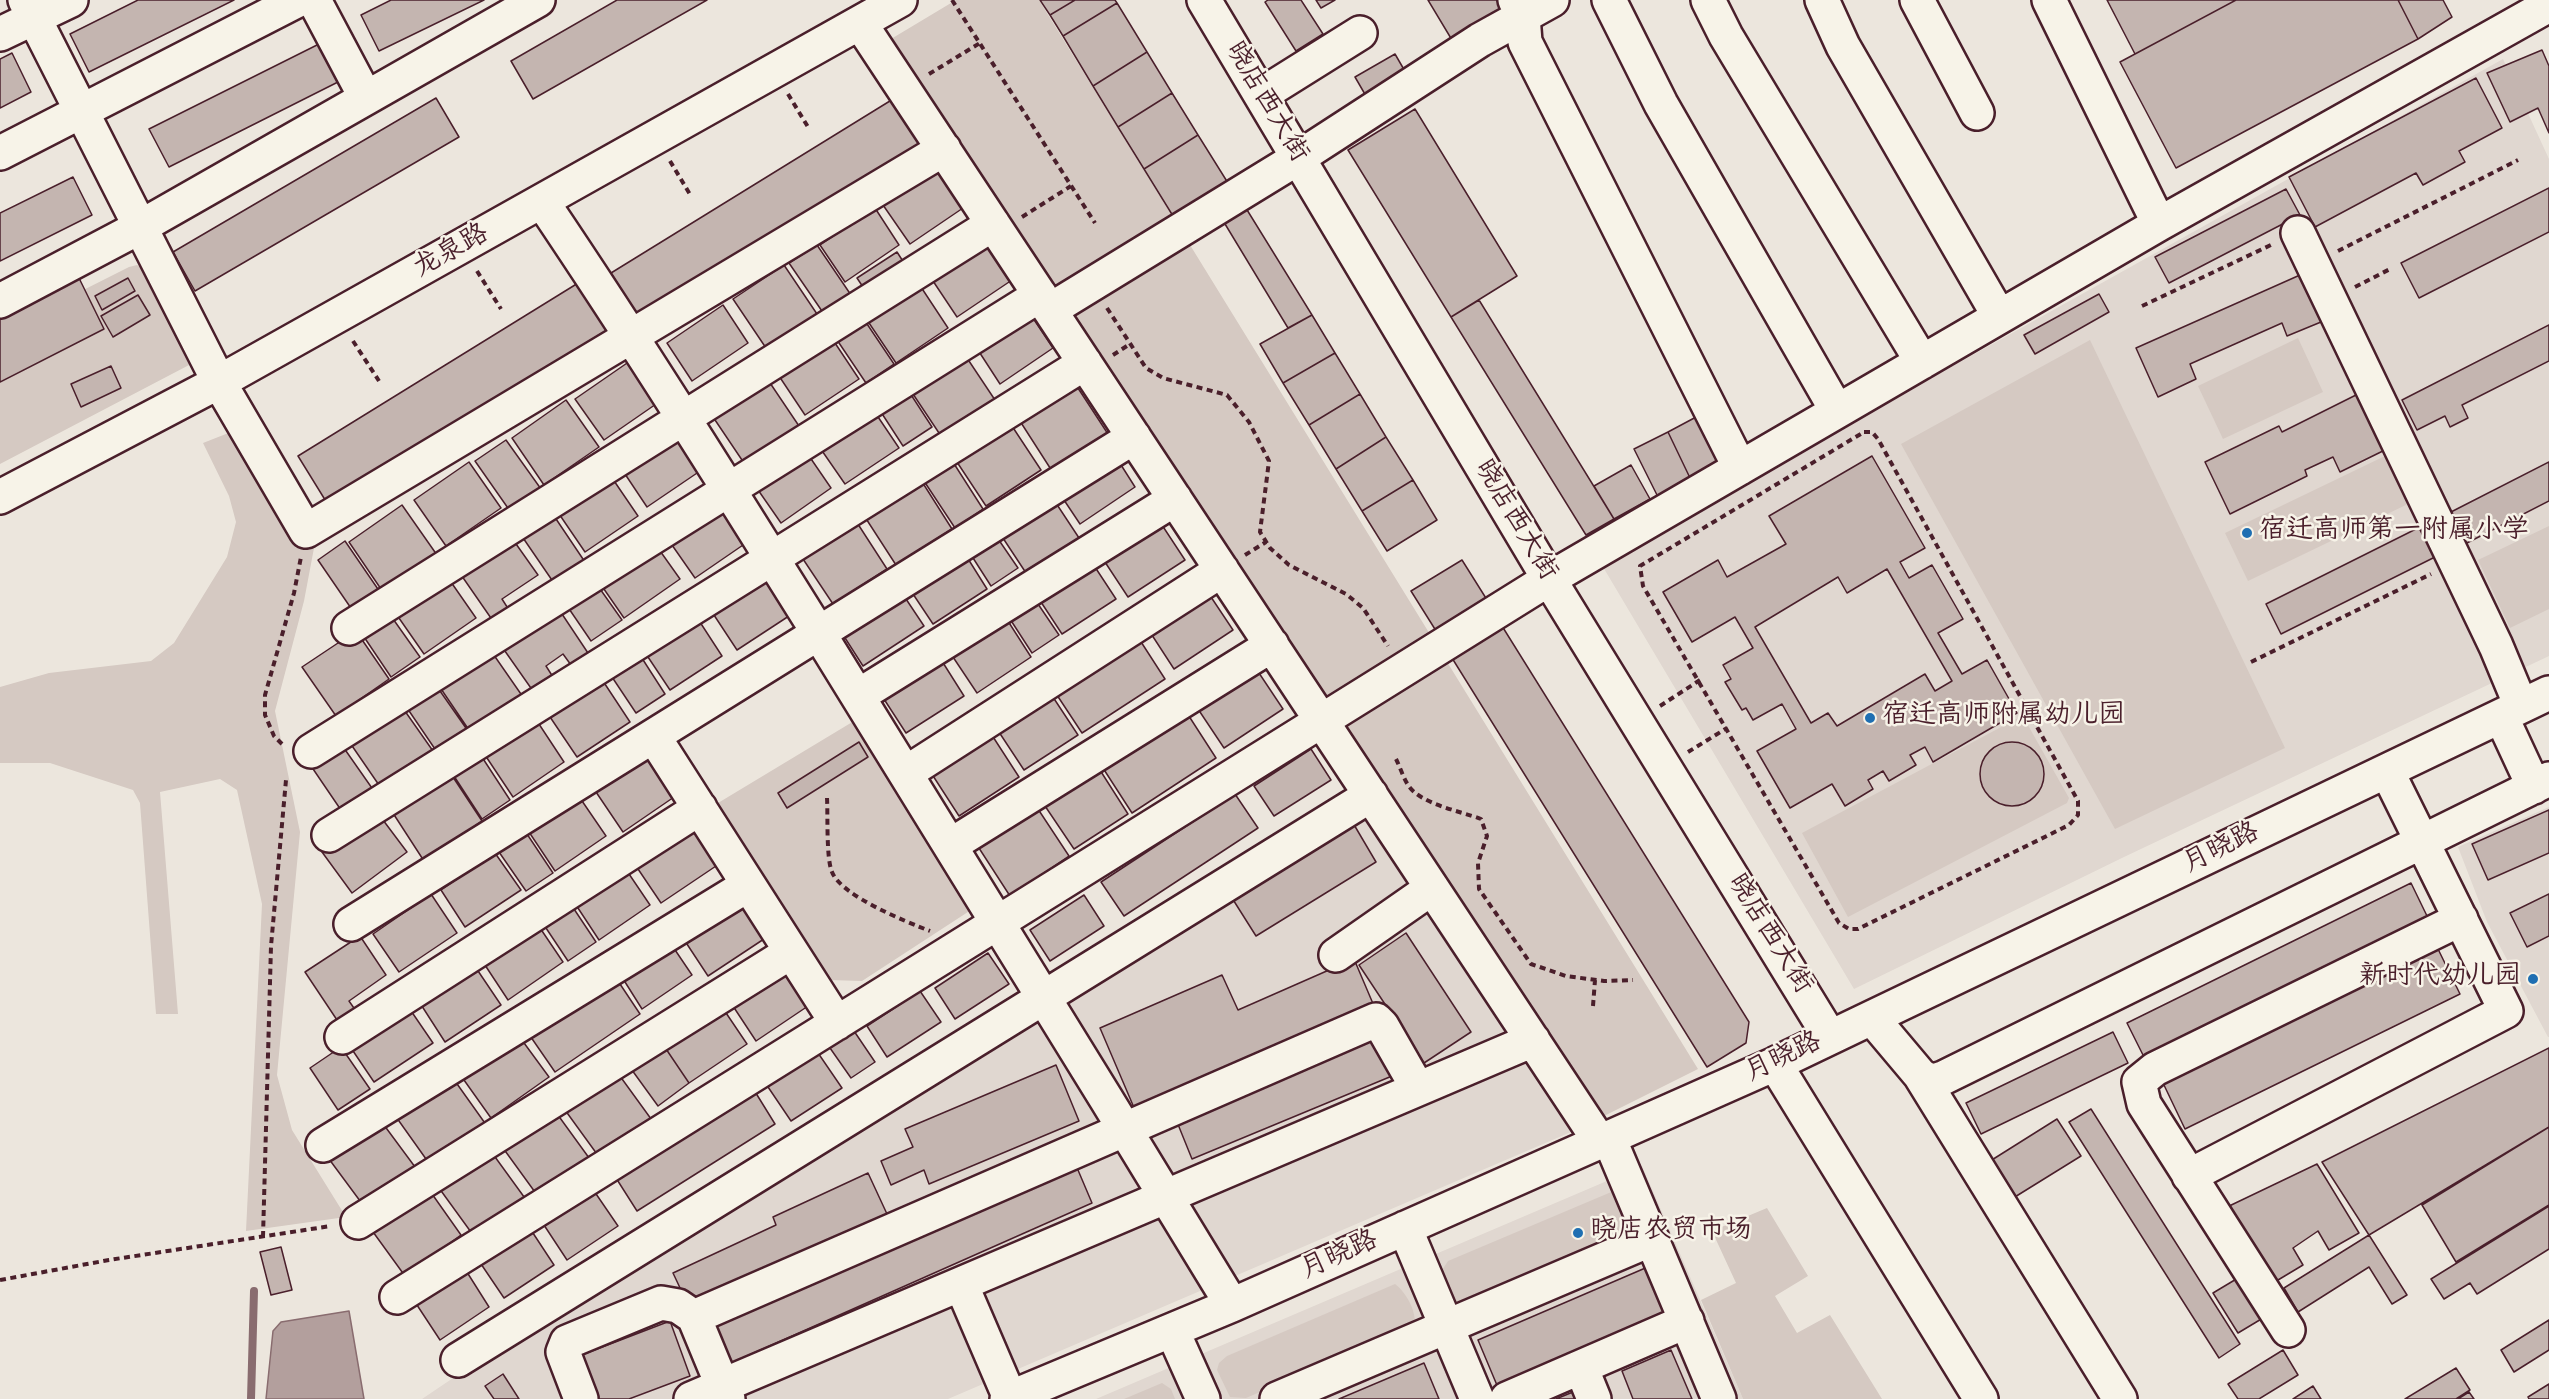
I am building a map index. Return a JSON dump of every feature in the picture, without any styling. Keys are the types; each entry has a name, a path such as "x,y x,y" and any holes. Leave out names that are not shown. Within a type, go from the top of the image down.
{"street":[{"path":"0,34 29,9 71,0"},
{"path":"0,153 298,0"},
{"path":"314,0 366,98"},
{"path":"0,301 140,227 538,0"},
{"name":"龙泉路","path":"0,497 338,317 900,0"},
{"name":"晓店西大街","path":"1204,0 1549,579 1830,1037"},
{"path":"310,752 729,489 1045,303 1093,284 1298,158 1480,40 1519,8 1552,0"},
{"path":"1609,0 1661,104 1837,411"},
{"path":"1708,0 1726,36 1922,362"},
{"path":"1822,0 1843,46 1999,316"},
{"path":"1917,0 1977,113"},
{"path":"2049,0 2159,224"},
{"path":"397,1297 1549,579 2159,224 2549,5"},
{"path":"1519,8 1525,42 1740,468"},
{"path":"29,9 219,382 306,531 944,149"},
{"path":"860,23 1371,795 1423,895 1523,1044 1604,1140 1652,1239 1719,1399"},
{"path":"1261,95 1360,33"},
{"path":"543,203 632,334 729,489 1046,998 1232,1305"},
{"path":"349,628 684,418 996,228"},
{"path":"1920,1075 1931,1082 1954,1074 2542,783 2524,705 2298,233"},
{"path":"329,835 1085,363"},
{"path":"351,924 1134,437"},
{"path":"858,696 1174,499"},
{"path":"906,773 1222,570"},
{"path":"951,845 1272,645"},
{"name":"月晓路","path":"1008,1398 1232,1305 1774,1064 2524,705"},
{"path":"654,737 837,1023"},
{"path":"2188,1176 2506,1011 2387,771"},
{"path":"458,1360 1371,795"},
{"path":"342,1037 700,808"},
{"path":"322,1145 748,885"},
{"path":"1336,955 1423,895"},
{"path":"2288,1330 2144,1104 2139,1082 2155,1069 2461,919"},
{"path":"358,1222 791,952"},
{"path":"1872,1018 1920,1075 2120,1399"},
{"path":"694,1317 1376,1020 1382,1026 1418,1089"},
{"path":"691,1399 725,1392 961,1284 1523,1044"},
{"path":"1774,1064 1981,1399"},
{"path":"1405,1228 1477,1399"},
{"path":"1277,1399 1652,1239"},
{"path":"961,1284 1008,1398"},
{"path":"581,1399 563,1352 567,1342 661,1303 678,1306 694,1317 725,1392"},
{"path":"1507,1399 1687,1321"},
{"path":"1172,1330 1203,1399"},
{"path":"1581,1367 1594,1399"}],"path":[{"path":"952,0 1095,223"},
{"path":"904,90 980,43"},
{"path":"774,71 808,127"},
{"path":"656,139 691,196"},
{"path":"2313,263 2518,160"},
{"path":"996,228 1071,186"},
{"path":"2142,306 2298,233"},
{"path":"463,247 501,309"},
{"path":"2330,300 2392,268"},
{"path":"1093,284 1146,368 1163,378 1227,395 1249,422 1269,461 1260,532 1270,548 1289,565 1346,594 1363,608 1404,670"},
{"path":"338,317 379,381"},
{"path":"1864,432 1872,432 2078,801 2078,815 2068,825 1858,929 1849,929 1839,923 1700,680 1643,586 1640,566 1864,432"},
{"path":"306,531 294,593 265,695 265,715 273,736 289,749 310,752"},
{"path":"2251,662 2456,562"},
{"path":"1637,721 1700,680"},
{"path":"1664,767 1727,728"},
{"path":"1396,759 1409,787 1425,802 1448,806 1481,819 1487,836 1479,862 1479,889 1531,964 1566,976 1595,980 1633,980"},
{"path":"263,1237 271,946 286,780"},
{"path":"827,798 830,866 837,880 856,896 922,928 950,939 969,940"},
{"path":"1593,1006 1595,980"},
{"path":"0,1280 109,1260 358,1222"}],"shaded area":[{"path":"956,0 1039,0 1698,1069 1594,1121 886,42"},
{"name":"宿迁高师第一附属小学","path":"2503,59 2549,159 2549,656 2124,857 1854,989 1603,567 1876,409"},
{"path":"137,265 145,270 189,352 191,364 0,464 0,332"},
{"path":"2298,338 2323,392 2223,439 2198,386"},
{"path":"2090,340 2285,748 2115,829 1901,444"},
{"path":"231,432 314,548 304,601 275,711 300,832 277,1075 292,1130 346,1217 246,1231 262,904 237,790 220,779 160,792 178,1014 156,1014 140,803 133,790 50,763 0,763 0,687 49,673 151,661 174,643 227,557 236,522 229,496 203,443"},
{"path":"2387,455 2410,503 2248,581 2225,533"},
{"path":"2549,526 2549,609 2510,628 2478,560"},
{"path":"2020,717 2025,720 2069,798 2067,803 1848,917 1802,833"},
{"path":"854,721 971,910 862,981 829,980 718,803"},
{"name":"新时代幼儿园","path":"2549,807 2548,1037 2487,922 2458,847"},
{"path":"1364,812 1578,1129 948,1399 422,1399 496,1349"},
{"name":"晓店农贸市场","path":"1642,1166 1743,1399 1096,1399"},
{"path":"1616,1190 1636,1232 1460,1304 1451,1302 1439,1275 1448,1261"},
{"path":"1767,1208 1808,1276 1775,1296 1797,1333 1830,1315 1882,1399 1743,1399 1701,1300 1736,1283 1712,1231"},
{"path":"1395,1284 1410,1303 1415,1321 1414,1327 1246,1398 1230,1397 1217,1370 1219,1363 1227,1356"},
{"path":"349,1311 364,1399 266,1399 273,1331 281,1322"},
{"path":"1162,1383 1171,1389 1175,1399 1124,1399"}],"building":[{"path":"138,0 234,0 89,72 70,34"},
{"path":"391,0 484,0 379,51 361,15"},
{"path":"617,0 707,0 533,99 511,61"},
{"path":"1040,0 1075,0 1050,15"},
{"path":"1075,0 1115,0 1117,3 1063,36 1050,15"},
{"path":"1268,0 1301,0 1323,34 1296,51 1265,2"},
{"path":"1316,0 1335,0 1321,8"},
{"path":"1428,0 1500,0 1505,9 1452,40"},
{"path":"2107,0 2236,0 2135,54"},
{"path":"2236,0 2398,0 2418,39 2176,168 2120,62"},
{"path":"2398,0 2443,0 2452,17 2418,39"},
{"path":"1117,3 1147,52 1093,86 1063,36"},
{"path":"319,44 338,82 169,167 149,129"},
{"path":"2542,50 2549,66 2549,133 2538,108 2510,122 2487,73"},
{"path":"1147,52 1172,93 1118,127 1093,86"},
{"path":"12,53 31,92 0,108 0,59"},
{"path":"1395,54 1406,73 1366,96 1355,77"},
{"path":"2476,78 2502,128 2459,151 2465,162 2423,185 2416,173 2315,227 2289,177"},
{"path":"1172,93 1198,135 1144,169 1118,127"},
{"path":"898,96 927,145 641,322 611,273"},
{"path":"436,98 459,137 195,291 173,252"},
{"path":"1415,109 1517,276 1451,317 1348,150"},
{"path":"1198,135 1228,183 1173,216 1144,169"},
{"path":"940,167 966,206 910,244 883,205"},
{"path":"73,177 92,215 0,261 0,213"},
{"path":"2549,188 2549,232 2419,298 2401,263"},
{"path":"2286,189 2300,215 2169,283 2155,257"},
{"path":"1244,205 1312,315 1288,328 1222,219"},
{"path":"875,208 899,245 845,282 820,245"},
{"path":"984,238 1012,280 957,317 929,275"},
{"path":"817,245 851,295 824,314 789,263"},
{"path":"897,252 908,269 869,296 857,278"},
{"path":"784,265 817,314 766,348 733,299"},
{"path":"2300,275 2321,322 2287,336 2282,323 2190,364 2196,379 2158,397 2136,348"},
{"path":"78,276 104,329 0,382 0,316"},
{"path":"128,278 135,291 102,310 95,296"},
{"path":"583,280 612,327 327,503 298,456"},
{"path":"917,281 948,328 896,363 865,317"},
{"path":"2099,294 2109,312 2035,354 2024,335"},
{"path":"138,295 150,315 113,337 101,316"},
{"path":"1479,300 1614,519 1586,535 1451,317"},
{"path":"723,305 748,343 692,381 667,343"},
{"path":"1029,312 1053,348 1000,384 976,347"},
{"path":"861,315 894,364 866,383 833,334"},
{"path":"1312,315 1335,353 1283,383 1260,344"},
{"path":"2549,325 2549,361 2462,405 2468,418 2450,427 2445,416 2417,430 2402,400"},
{"path":"829,334 859,379 805,415 775,370"},
{"path":"961,349 997,403 943,439 907,385"},
{"path":"1335,353 1360,394 1309,425 1283,383"},
{"path":"630,361 659,402 604,440 575,399"},
{"path":"111,366 121,388 81,407 71,384"},
{"path":"766,377 799,426 744,463 711,414"},
{"path":"1074,382 1108,434 1052,471 1018,418"},
{"path":"906,387 932,427 903,446 877,406"},
{"path":"2362,392 2389,448 2340,472 2333,457 2305,470 2307,476 2230,514 2205,462 2279,426 2282,432"},
{"path":"1360,394 1386,437 1336,469 1309,425"},
{"path":"566,400 599,447 544,485 512,438"},
{"path":"872,408 899,448 845,484 818,445"},
{"path":"1698,416 1722,464 1691,480 1668,432"},
{"path":"1008,420 1041,470 986,506 953,456"},
{"path":"676,430 703,469 647,507 621,468"},
{"path":"1668,432 1691,480 1658,497 1634,449"},
{"path":"1386,437 1413,480 1362,511 1336,469"},
{"path":"506,440 541,489 510,511 475,461"},
{"path":"807,453 831,488 781,523 756,487"},
{"path":"1872,456 1925,548 1900,562 1909,578 1932,565 1963,619 1938,633 1962,674 1987,660 2017,713 1933,762 1925,747 1910,755 1916,765 1889,781 1883,771 1868,780 1873,789 1845,806 1832,784 1790,808 1757,751 1796,729 1782,704 1753,720 1746,708 1742,710 1725,682 1731,679 1723,665 1753,648 1735,617 1692,642 1663,592 1718,560 1727,577 1786,544 1769,516","holes":["1887,569 1952,681 1935,691 1925,674 1837,726 1828,713 1811,723 1755,627 1838,577 1847,593"]},
{"path":"1116,457 1135,487 1080,524 1060,494"},
{"path":"951,459 983,509 955,528 922,478"},
{"path":"469,462 501,508 446,546 414,500"},
{"path":"2549,462 2549,501 2465,544 2449,513"},
{"path":"1631,465 1650,499 1614,519 1594,486"},
{"path":"608,472 638,516 585,552 555,508"},
{"path":"919,477 952,529 896,565 863,514"},
{"path":"1413,480 1437,520 1387,551 1362,511"},
{"path":"1050,494 1083,544 1030,579 997,529"},
{"path":"716,500 746,543 695,578 665,535"},
{"path":"402,505 437,555 383,592 349,542"},
{"path":"550,510 587,565 556,586 519,532"},
{"path":"854,518 887,569 833,604 799,553"},
{"path":"1160,522 1185,560 1128,597 1103,559"},
{"path":"2422,526 2437,556 2281,634 2266,604"},
{"path":"992,530 1018,568 991,586 966,547"},
{"path":"509,534 538,575 502,599 509,610 493,621 457,569"},
{"path":"345,541 382,595 355,614 318,560"},
{"path":"653,541 680,579 624,618 597,579"},
{"path":"960,546 987,589 933,624 905,582"},
{"path":"1462,560 1489,603 1438,634 1411,591"},
{"path":"1093,564 1116,599 1062,634 1039,599"},
{"path":"444,572 476,618 424,654 392,608"},
{"path":"764,572 792,614 737,650 710,609"},
{"path":"593,579 622,620 591,641 563,600"},
{"path":"898,587 924,626 863,666 838,627"},
{"path":"1207,591 1233,630 1174,669 1148,629"},
{"path":"1036,601 1059,635 1032,653 1010,619"},
{"path":"556,605 588,653 571,665 563,654 546,666 553,677 533,691 500,644"},
{"path":"386,609 420,657 391,677 358,628"},
{"path":"696,616 722,656 670,690 644,651"},
{"path":"1006,618 1031,657 977,693 951,654"},
{"path":"1497,618 1749,1022 1746,1043 1707,1067 1447,650"},
{"path":"356,631 389,679 336,716 302,667"},
{"path":"1134,631 1165,679 1082,733 1051,686"},
{"path":"489,648 523,697 471,733 437,683"},
{"path":"638,652 665,694 636,713 608,671"},
{"path":"940,658 964,696 906,733 882,696"},
{"path":"1257,670 1283,709 1224,748 1198,709"},
{"path":"599,675 630,722 577,757 546,711"},
{"path":"433,681 468,731 437,752 403,702"},
{"path":"1047,688 1078,735 1024,770 993,723"},
{"path":"400,704 433,751 381,788 348,740"},
{"path":"1185,710 1216,758 1132,813 1101,765"},
{"path":"535,718 564,762 513,797 483,752"},
{"path":"986,726 1019,777 959,816 926,765"},
{"path":"339,741 374,791 343,813 309,763"},
{"path":"859,742 868,757 787,808 778,793"},
{"path":"2012,742 2030,748 2038,756 2044,774 2038,792 2030,800 2012,806 1994,800 1986,792 1980,774 1986,756 1994,748"},
{"path":"1311,749 1331,780 1274,816 1254,786"},
{"path":"478,751 510,800 482,819 450,770"},
{"path":"650,756 677,795 623,832 596,792"},
{"path":"1098,767 1128,814 1074,849 1043,803"},
{"path":"447,768 482,821 424,861 389,807"},
{"path":"1235,794 1258,828 1124,916 1101,882"},
{"path":"580,798 606,836 555,871 529,832"},
{"path":"1036,806 1069,856 1010,896 977,845"},
{"path":"2549,810 2549,853 2488,880 2472,844"},
{"path":"377,812 407,852 352,893 322,852"},
{"path":"1353,823 1376,862 1256,936 1232,898"},
{"path":"693,827 719,864 661,903 636,866"},
{"path":"527,834 553,873 526,891 499,852"},
{"path":"495,853 521,890 465,927 441,890"},
{"path":"627,871 650,905 599,940 576,905"},
{"path":"2411,883 2428,918 2144,1057 2127,1023"},
{"path":"431,894 457,933 399,972 373,934"},
{"path":"2549,894 2549,936 2527,947 2510,913"},
{"path":"1084,895 1104,926 1050,961 1030,930"},
{"path":"739,896 767,937 708,976 681,935"},
{"path":"568,900 596,942 568,961 540,919"},
{"path":"536,922 563,962 508,1000 481,959"},
{"path":"1406,933 1471,1032 1424,1063 1359,965"},
{"path":"360,936 386,975 349,1001 356,1011 339,1023 305,972"},
{"path":"669,941 692,975 642,1009 620,974"},
{"path":"2438,949 2460,994 2185,1129 2163,1083"},
{"path":"988,953 1009,984 955,1019 935,988"},
{"path":"1354,959 1374,1006 1135,1110 1100,1028 1222,975 1238,1010"},
{"path":"787,961 814,1002 756,1041 729,1000"},
{"path":"472,962 501,1005 445,1042 418,1000"},
{"path":"612,972 640,1014 555,1072 526,1030"},
{"path":"920,991 941,1022 887,1057 867,1026"},
{"path":"720,1004 747,1044 689,1083 662,1043"},
{"path":"407,1005 433,1043 374,1082 349,1045"},
{"path":"854,1031 875,1062 851,1078 830,1048"},
{"path":"516,1032 549,1077 491,1118 459,1073"},
{"path":"2113,1032 2128,1063 1981,1134 1966,1103"},
{"path":"1375,1034 1392,1076 1192,1159 1175,1117"},
{"path":"662,1043 689,1083 658,1106 629,1066"},
{"path":"341,1047 370,1089 338,1110 310,1068"},
{"path":"2549,1048 2549,1127 2369,1235 2322,1162"},
{"path":"816,1050 842,1088 791,1121 766,1084"},
{"path":"1056,1065 1079,1121 929,1184 924,1170 891,1185 881,1161 913,1147 905,1129"},
{"path":"617,1072 654,1123 602,1161 565,1110"},
{"path":"450,1074 487,1126 431,1166 394,1114"},
{"path":"754,1090 775,1124 637,1211 616,1178"},
{"path":"2091,1109 2240,1344 2219,1358 2069,1122"},
{"path":"555,1111 592,1162 540,1199 503,1148"},
{"path":"2057,1119 2081,1156 2010,1200 1987,1163"},
{"path":"381,1121 418,1171 366,1209 329,1159"},
{"path":"2549,1127 2549,1205 2456,1262 2422,1205"},
{"path":"490,1150 527,1201 476,1239 439,1188"},
{"path":"1075,1163 1092,1203 729,1364 712,1324"},
{"path":"2317,1164 2359,1233 2329,1250 2318,1231 2293,1248 2303,1265 2273,1283 2225,1208"},
{"path":"868,1173 887,1214 689,1307 673,1273 776,1225 773,1217"},
{"path":"425,1184 461,1235 405,1276 368,1225"},
{"path":"592,1188 618,1226 567,1260 542,1222"},
{"path":"2549,1206 2549,1249 2477,1294 2470,1283 2444,1299 2431,1279"},
{"path":"529,1227 554,1265 504,1298 479,1261"},
{"path":"2369,1235 2407,1295 2392,1304 2369,1267 2298,1312 2284,1288"},
{"path":"281,1247 292,1290 271,1295 260,1252"},
{"path":"1650,1266 1672,1317 1499,1390 1478,1340"},
{"path":"465,1269 489,1307 440,1340 415,1302"},
{"path":"2238,1278 2263,1318 2238,1333 2213,1293"},
{"path":"2549,1320 2549,1350 2514,1372 2501,1350"},
{"path":"670,1321 690,1376 629,1399 586,1399 571,1359"},
{"path":"1671,1350 1692,1399 1633,1399 1622,1371"},
{"path":"2283,1350 2298,1375 2259,1399 2238,1399 2228,1384"},
{"path":"1424,1363 1439,1399 1339,1399"},
{"path":"2456,1368 2470,1390 2456,1399 2405,1399"},
{"path":"503,1374 519,1399 494,1399 485,1386"},
{"path":"2549,1384 2549,1399 2529,1399 2528,1397"},
{"path":"2313,1386 2321,1399 2293,1399"},
{"path":"1573,1392 1577,1399 1556,1399"},
{"path":"2469,1392 2474,1399 2458,1399"}],"waterway":[{"path":"251,1399 254,1291"}],"place":[{"name":"宿迁高师第一附属小学","path":"2247,533"},
{"name":"宿迁高师附属幼儿园","path":"1870,718"},
{"name":"新时代幼儿园","path":"2533,979"},
{"name":"晓店农贸市场","path":"1578,1233"}]}
